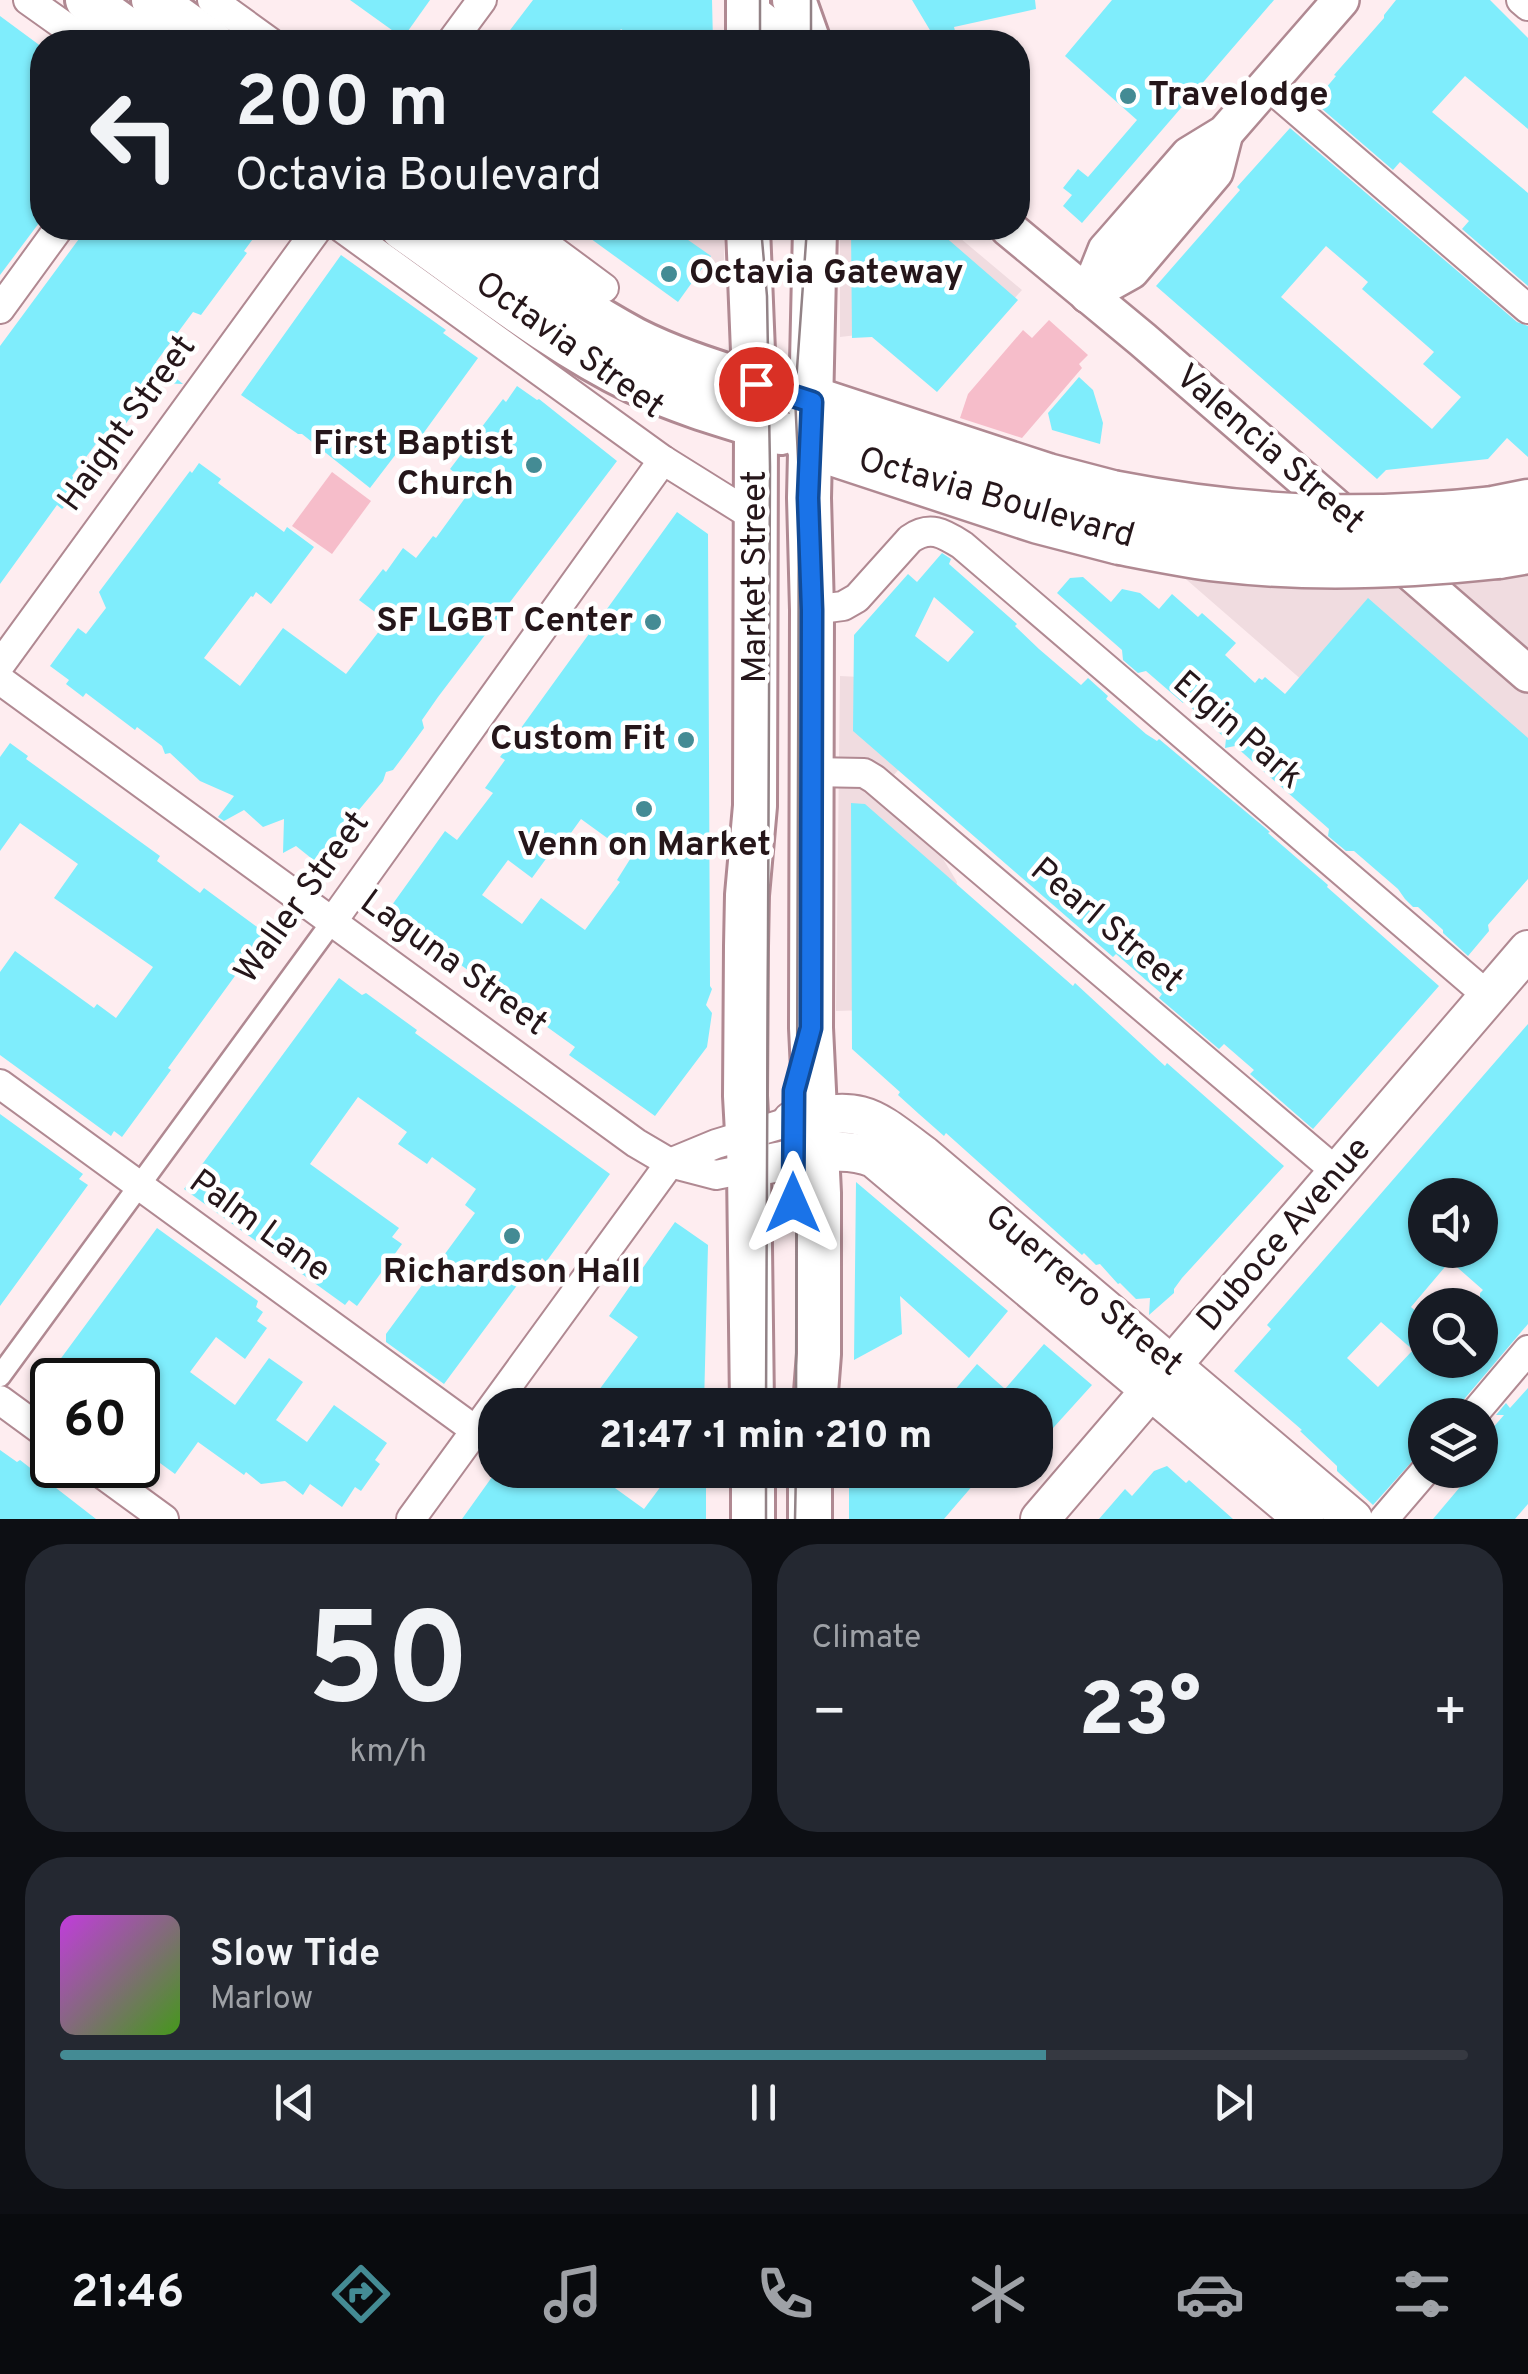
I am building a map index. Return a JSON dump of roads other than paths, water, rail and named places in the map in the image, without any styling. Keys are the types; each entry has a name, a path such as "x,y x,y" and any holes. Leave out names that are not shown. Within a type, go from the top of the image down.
{"highway":[{"name":"Octavia Boulevard","path":"812,423 1047,479 1116,518 1218,556 1323,563 1439,560 1528,548"},
{"name":"Octavia Boulevard","path":"1116,518 1218,514 1324,522 1436,518 1528,505"}],"main road":[{"path":"87,0 129,30"},
{"path":"153,0 217,12"},
{"path":"794,0 805,30"},
{"path":"820,30 824,0"},
{"name":"Octavia Boulevard","path":"419,240 548,333 636,383 672,397 756,405 812,423"},
{"name":"Octavia Boulevard","path":"485,240 566,298 636,340 692,363 756,405"},
{"name":"Market Street","path":"749,240 756,405 756,806 746,923 819,1354 816,1388"},
{"name":"Market Street","path":"752,1388 750,1219 781,1143 811,1028 812,610 808,498 815,240"},
{"path":"604,288 636,340"},
{"name":"Duboce Avenue","path":"1040,1519 1528,950"},
{"name":"Market Street","path":"781,1143 798,1388"},
{"name":"Guerrero Street","path":"781,1143 860,1152 874,1158 1353,1519"},
{"name":"Guerrero Street","path":"1162,1378 1304,1519"},
{"path":"753,1488 753,1519"},
{"path":"810,1488 810,1519"}],"street":[{"path":"28,0 70,30"},
{"path":"461,30 482,0"},
{"path":"1088,295 1106,250 1188,154 1225,133 1341,0"},
{"path":"1521,0 1528,6"},
{"path":"217,12 249,30"},
{"path":"1267,85 1528,308"},
{"path":"0,310 50,240"},
{"name":"Haight Street","path":"0,665 309,240"},
{"name":"Octavia Street","path":"359,240 663,460 756,518"},
{"name":"Octavia Street","path":"539,240 604,288"},
{"name":"Valencia Street","path":"1022,240 1528,674"},
{"name":"Waller Street","path":"0,1376 663,460"},
{"name":"Elgin Park","path":"812,610 843,606 857,598 921,531 947,535 1488,996"},
{"name":"Laguna Street","path":"0,680 636,1143 670,1163 716,1176 781,1143"},
{"name":"Pearl Street","path":"812,772 864,773 874,778 1338,1174"},
{"name":"Palm Lane","path":"0,1084 475,1430"},
{"path":"411,1519 670,1163"},
{"path":"1487,1398 1528,1350"},
{"path":"0,1400 30,1422"},
{"path":"122,1488 164,1519"},
{"path":"1384,1519 1411,1488"}],"tram line":[{"path":"760,0 760,30"},
{"path":"811,0 811,30"},
{"path":"762,240 770,467 766,1388"},
{"path":"796,1388 799,478 795,397 806,240"},
{"path":"766,1488 766,1519"},
{"path":"795,1519 796,1488"}],"place":[{"name":"Travelodge","path":"1128,96"},
{"name":"Octavia Gateway","path":"669,274"},
{"name":"First Baptist Church","path":"534,465"},
{"name":"SF LGBT Center","path":"653,622"},
{"name":"Custom Fit","path":"686,740"},
{"name":"Venn on Market","path":"644,809"},
{"name":"Richardson Hall","path":"512,1236"}]}
